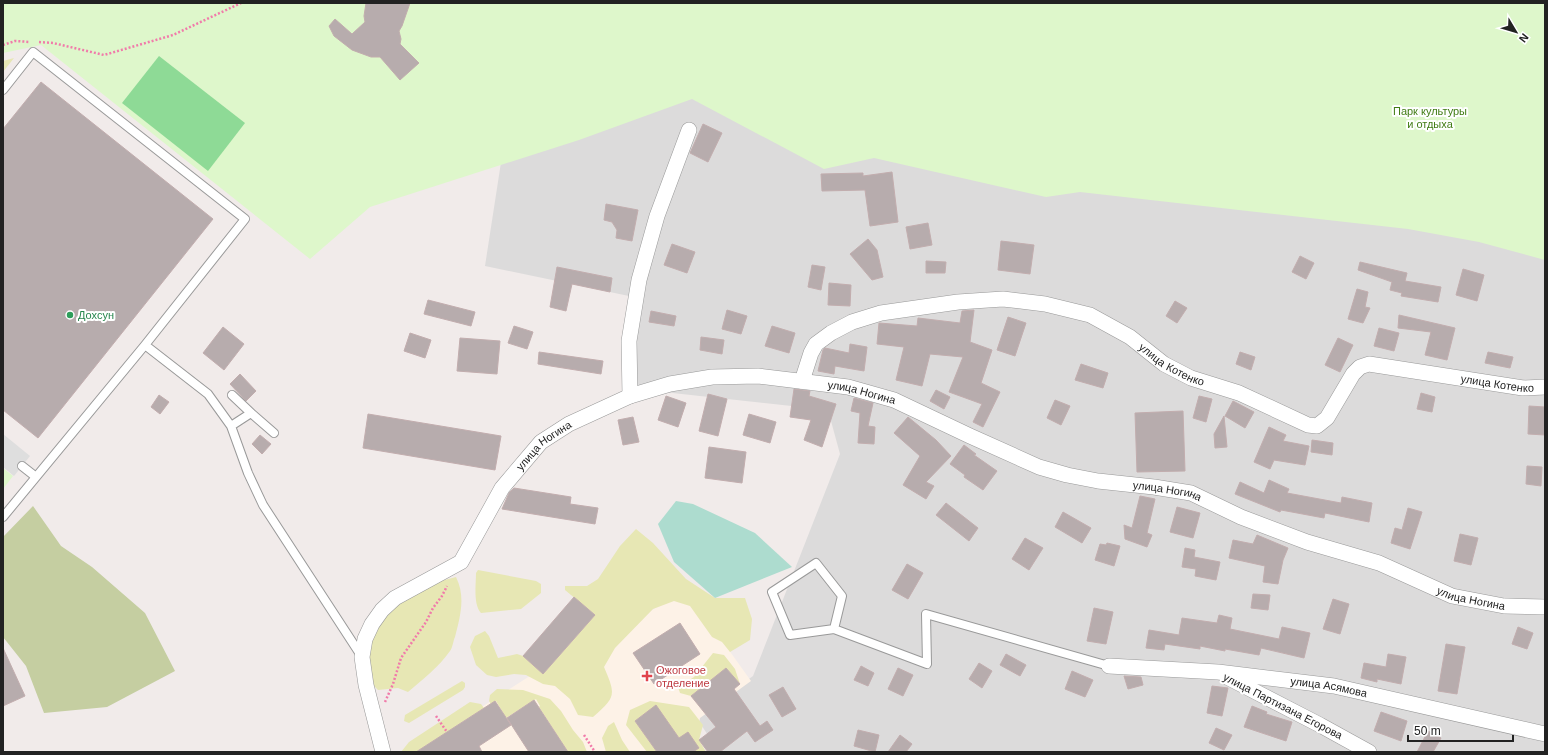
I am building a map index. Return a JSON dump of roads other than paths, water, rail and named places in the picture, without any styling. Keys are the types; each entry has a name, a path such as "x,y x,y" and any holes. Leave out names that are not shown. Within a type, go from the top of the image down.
{"street":[{"path":"630,396 629,341 640,280 657,216 689,130"},
{"name":"улица Котенко","path":"802,381 810,353 816,344 831,332 852,322 881,313 958,302 1002,299 1045,304 1090,315 1130,337 1164,364 1191,378 1239,393 1308,425 1317,426 1327,418 1353,374 1360,367 1369,364 1523,388 1545,387"},
{"name":"улица Ногина","path":"382,752 366,685 362,657 365,639 372,624 382,610 395,598 461,562 502,488 541,442 569,424 630,396 670,384 712,377 758,376 848,387 894,400 1039,467 1067,475 1098,481 1154,487 1191,493 1241,517 1300,539 1379,563 1452,596 1504,606 1545,607"},
{"name":"улица Асямова","path":"1109,666 1218,672 1334,686 1545,734"},
{"name":"улица Партизана Егорова","path":"1218,672 1370,752"}],"lane":[{"path":"3,90 32,52 245,219 145,345 3,517"},
{"path":"145,345 208,394 231,426 248,472 263,505 362,657"},
{"path":"232,395 274,433"},
{"path":"231,426 251,413"},
{"path":"22,466 36,477"},
{"path":"834,629 842,596 816,563 772,592 790,635 834,629 927,664 926,614 1109,666"}],"place":[{"name":"Дохсун","path":"70,315"},
{"name":"Ожоговое отделение","path":"647,676"}],"park label":[{"name":"Парк культуры и отдыха","path":"1430,117"}]}
